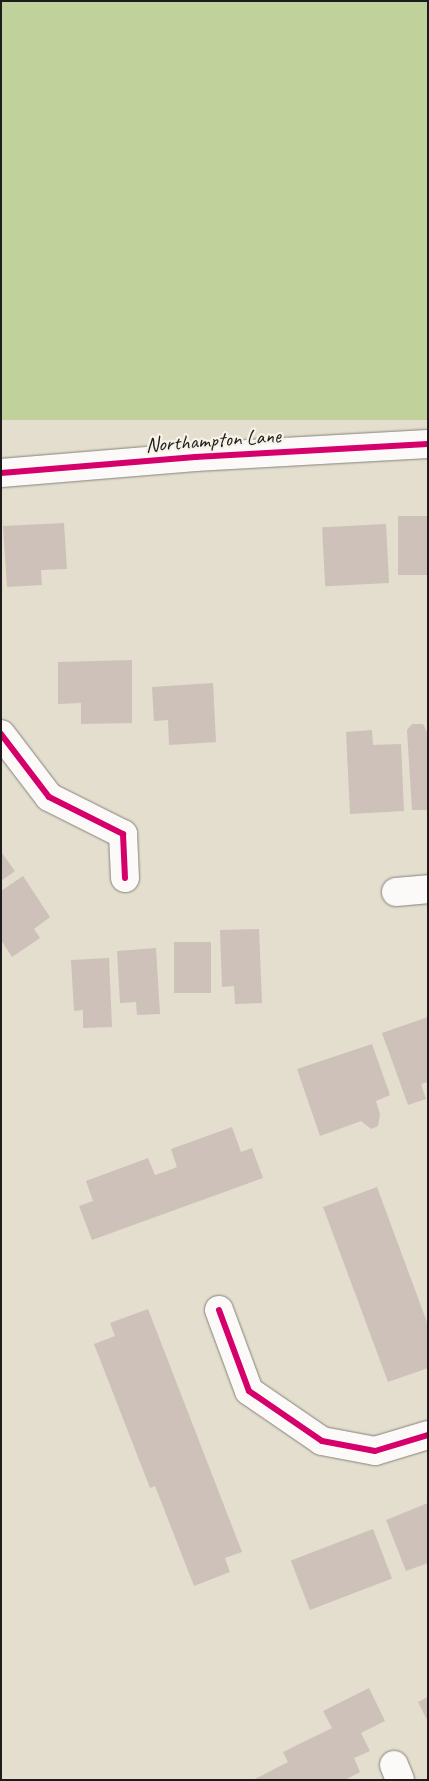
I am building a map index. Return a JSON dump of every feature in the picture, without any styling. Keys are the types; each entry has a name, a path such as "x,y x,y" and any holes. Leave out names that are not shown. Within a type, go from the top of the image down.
{"street":[{"name":"Northampton Lane","path":"1,473 195,457 428,444"},
{"path":"1,734 49,797 123,834 125,878"},
{"path":"396,892 428,889"},
{"path":"219,1310 249,1391 322,1441 375,1451 428,1436"}],"green space":[{"path":"1,1 428,1 428,420 1,420"}],"building":[{"path":"398,516 428,516 428,575 398,575"},
{"path":"64,523 67,569 41,570 42,585 7,587 3,526"},
{"path":"386,524 389,583 325,586 322,527"},
{"path":"132,660 132,723 81,724 81,703 58,704 58,662"},
{"path":"213,683 216,742 169,745 168,720 154,721 152,687"},
{"path":"412,724 423,724 428,734 428,810 412,810 407,730"},
{"path":"372,730 373,745 401,744 404,811 350,814 346,732"},
{"path":"1,852 15,871 1,881"},
{"path":"23,876 50,917 34,929 40,938 12,957 1,940 1,891"},
{"path":"259,929 262,1003 235,1004 234,986 222,987 220,930"},
{"path":"174,942 211,942 211,993 174,993"},
{"path":"156,948 160,1014 137,1015 136,1002 120,1003 117,951"},
{"path":"109,958 112,1027 83,1028 83,1010 74,1011 71,960"},
{"path":"428,1017 428,1082 421,1084 426,1099 408,1105 382,1033"},
{"path":"372,1044 390,1095 376,1101 380,1114 378,1126 371,1129 361,1121 320,1136 297,1069"},
{"path":"232,1127 241,1152 252,1148 263,1178 92,1240 79,1206 93,1201 86,1181 148,1158 155,1175 167,1171 177,1167 171,1149"},
{"path":"377,1187 428,1325 428,1368 388,1382 323,1207"},
{"path":"148,1309 242,1552 225,1558 230,1572 194,1586 155,1486 150,1488 94,1344 115,1336 110,1323"},
{"path":"428,1503 428,1563 406,1571 386,1520"},
{"path":"373,1529 392,1578 310,1610 291,1561"},
{"path":"369,1688 385,1721 361,1733 370,1751 354,1758 360,1772 345,1780 253,1780 288,1762 283,1752 332,1728 323,1711"},
{"path":"428,1697 428,1722 418,1702"}],"cycle path":[{"path":"1,473 195,457 428,444"},
{"path":"1,734 49,797 123,834 125,878"},
{"path":"219,1310 249,1391 322,1441 375,1451 428,1435"}]}
